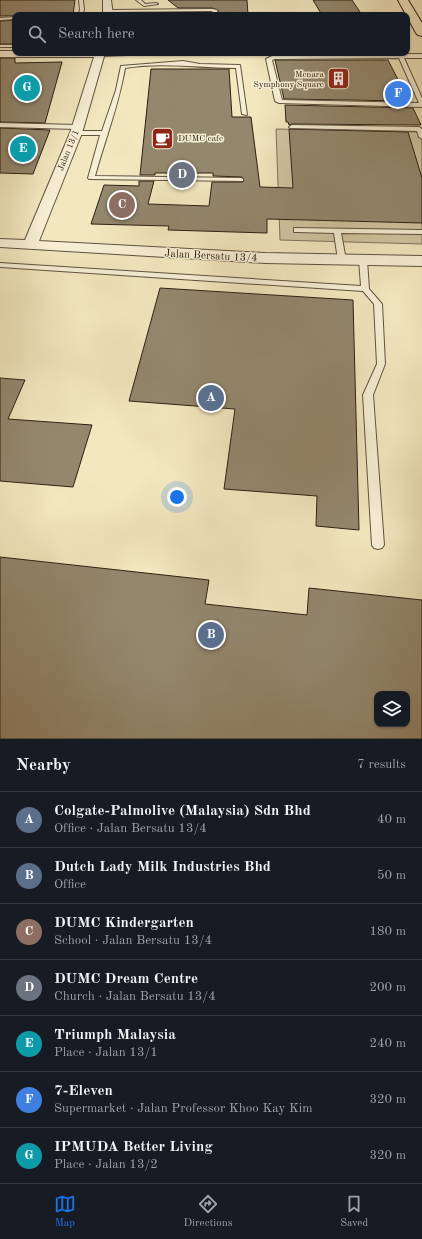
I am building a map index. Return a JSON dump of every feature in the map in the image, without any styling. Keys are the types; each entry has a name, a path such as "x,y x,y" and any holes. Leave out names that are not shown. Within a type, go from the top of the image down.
{"main road":[{"path":"403,0 410,12"},
{"path":"410,12 422,33"}],"street":[{"path":"107,0 108,12"},
{"path":"0,54 12,54"},
{"name":"Jalan 13/1","path":"30,245 76,130 99,56"},
{"name":"Jalan Bersatu 13/4","path":"0,243 265,258 422,261"}],"lane":[{"path":"81,12 82,0"},
{"path":"138,0 144,5 156,4"},
{"path":"157,12 212,10 215,12"},
{"path":"0,19 12,18"},
{"path":"0,46 12,46"},
{"path":"401,56 422,105 280,102 278,101 269,59 274,57 401,56 422,56"},
{"path":"241,180 92,178 104,133 119,90 123,67 183,63 200,66 238,66 245,114"},
{"path":"0,125 104,133"},
{"path":"292,127 421,129 422,137"},
{"path":"297,230 422,232"},
{"path":"337,231 342,260"},
{"path":"363,260 365,289 378,304 381,364 368,395 378,545"},
{"path":"0,265 365,289"}],"shaded area":[{"path":"276,129 422,132 422,244 280,240"}],"building":[{"path":"0,0 75,0 73,12 12,12 12,16 0,16"},
{"path":"168,0 247,0 248,12 218,12 218,10 212,8 178,8"},
{"path":"313,0 352,0 360,12 320,12"},
{"path":"12,20 12,44 0,44 0,21"},
{"path":"0,58 15,58 15,63 62,62 45,123 0,122"},
{"name":"Menara Symphony Square","path":"275,60 388,60 409,101 284,99"},
{"path":"151,69 229,69 232,117 251,117 260,187 293,188 289,129 408,132 422,178 422,223 267,219 267,233 168,230 169,226 91,224 104,185 139,186 139,181 154,181 148,204 209,206 212,182 244,181 242,177 213,176 213,173 155,173 155,175 140,175"},
{"path":"285,105 413,108 421,125 289,125 288,122 286,122"},
{"path":"0,128 50,130 33,174 0,173"},
{"path":"160,288 353,300 359,530 316,526 317,496 224,489 235,409 129,401"},
{"path":"0,378 25,380 8,419 92,425 73,487 0,481"},
{"path":"0,557 209,580 205,604 307,615 309,588 422,600 422,739 0,739"}],"place":[{"name":"Menara Symphony Square","path":"339,79"},
{"name":"IPMUDA Better Living","path":"27,88"},
{"name":"7-Eleven","path":"398,94"},
{"name":"DUMC cafe","path":"162,138"},
{"name":"Triumph Malaysia","path":"23,149"},
{"name":"DUMC Dream Centre","path":"182,175"},
{"name":"DUMC Kindergarten","path":"122,205"},
{"name":"Colgate-Palmolive (Malaysia) Sdn Bhd","path":"211,398"},
{"name":"Dutch Lady Milk Industries Bhd","path":"211,635"}]}
